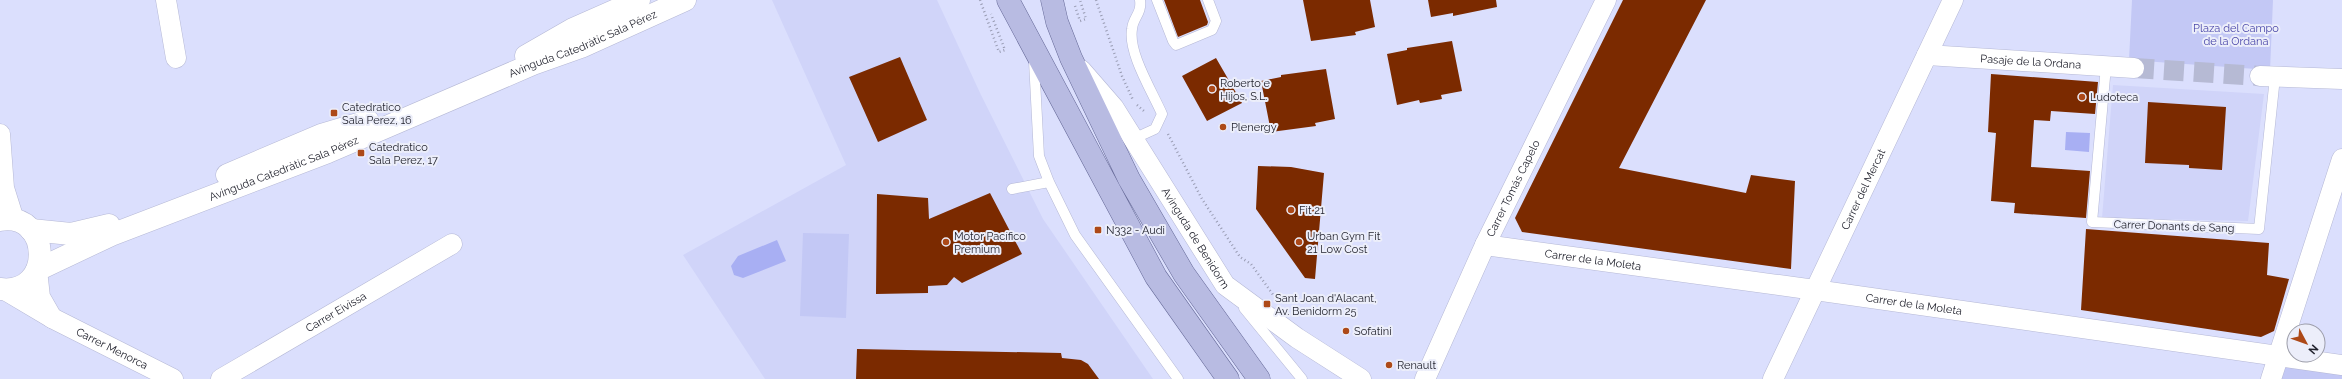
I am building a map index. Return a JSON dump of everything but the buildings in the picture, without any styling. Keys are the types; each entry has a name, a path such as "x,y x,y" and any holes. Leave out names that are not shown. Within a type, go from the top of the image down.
{"main road":[{"path":"1052,0 1057,22 1070,58 1129,179 1176,260 1259,379"},
{"path":"998,3 1034,51 1156,277 1228,379"}],"street":[{"path":"166,0 176,58"},
{"name":"Avinguda Catedràtic Sala Pérez","path":"15,223 71,234 104,228 321,135 370,120 529,54 573,29 639,0"},
{"name":"Avinguda Catedràtic Sala Pérez","path":"37,270 111,235 328,152 533,64 581,47 685,0"},
{"name":"Carrer Tomás Capelo","path":"1425,379 1485,245 1606,0"},
{"name":"Carrer del Mercat","path":"1773,379 1953,0"},
{"name":"Pasaje de la Ordana","path":"1927,55 2134,68"},
{"name":"Avinguda de Benidorm","path":"1070,58 1114,108 1225,285 1297,338 1361,379"},
{"path":"2268,76 2342,79"},
{"path":"0,134 4,188 15,223 40,249 37,270 40,297 52,318"},
{"path":"2271,379 2342,158"},
{"name":"Carrer Eivissa","path":"221,379 452,244"},
{"name":"Carrer de la Moleta","path":"1485,245 2342,365"},
{"path":"2,290 18,288 29,281 37,270"},
{"name":"Carrer Menorca","path":"2,290 52,318 173,379"}],"lane":[{"path":"1133,139 1156,129 1162,114 1132,46 1132,28 1141,9 1140,0"},
{"path":"1157,0 1172,41 1176,45 1212,30 1216,21 1208,0"},
{"path":"1034,51 1039,156 1049,182 1075,235 1178,379"},
{"name":"Carrer Donants de Sang","path":"2106,66 2092,222 2259,229 2268,76"},
{"path":"1012,189 1049,182"},
{"path":"1225,285 1302,379"}],"path":[{"path":"980,0 999,52 1005,50 998,3"},
{"path":"1073,0 1080,21 1086,19 1080,0"},
{"path":"1096,0 1122,76 1132,99 1138,107 1159,121 1164,127 1202,199 1240,257 1252,264 1276,299"}],"shaded area":[{"path":"772,0 937,0 981,95 1043,219 1153,379 765,379 683,255 846,165"},
{"path":"2113,85 2264,94 2248,221 2102,218"},
{"path":"2066,132 2090,133 2089,152 2065,150"},
{"path":"777,240 786,261 743,278 734,275 731,266 738,256"}],"green space":[{"name":"Plaza del Campo de la Ordana","path":"2132,0 2273,0 2270,70 2129,60"},
{"path":"803,233 849,234 846,318 800,316"},
{"path":"2278,355 2286,356 2286,363 2326,362 2342,365 2342,379 2271,379"}],"tunnel":[{"path":"2134,68 2260,76"}],"place":[{"name":"Roberto e Hijos, S.L.","path":"1212,89"},
{"name":"Ludoteca","path":"2082,97"},
{"name":"Catedratico Sala Perez, 16","path":"334,113"},
{"name":"Plenergy","path":"1223,127"},
{"name":"Catedratico Sala Perez, 17","path":"361,153"},
{"name":"Fit 21","path":"1291,210"},
{"name":"N332 - Audi","path":"1098,230"},
{"name":"Motor Pacífico Premium","path":"946,242"},
{"name":"Urban Gym Fit 21 Low Cost","path":"1299,242"},
{"name":"Sant Joan d'Alacant, Av. Benidorm 25","path":"1267,304"},
{"name":"Sofatini","path":"1346,331"},
{"name":"Renault","path":"1389,365"}]}
